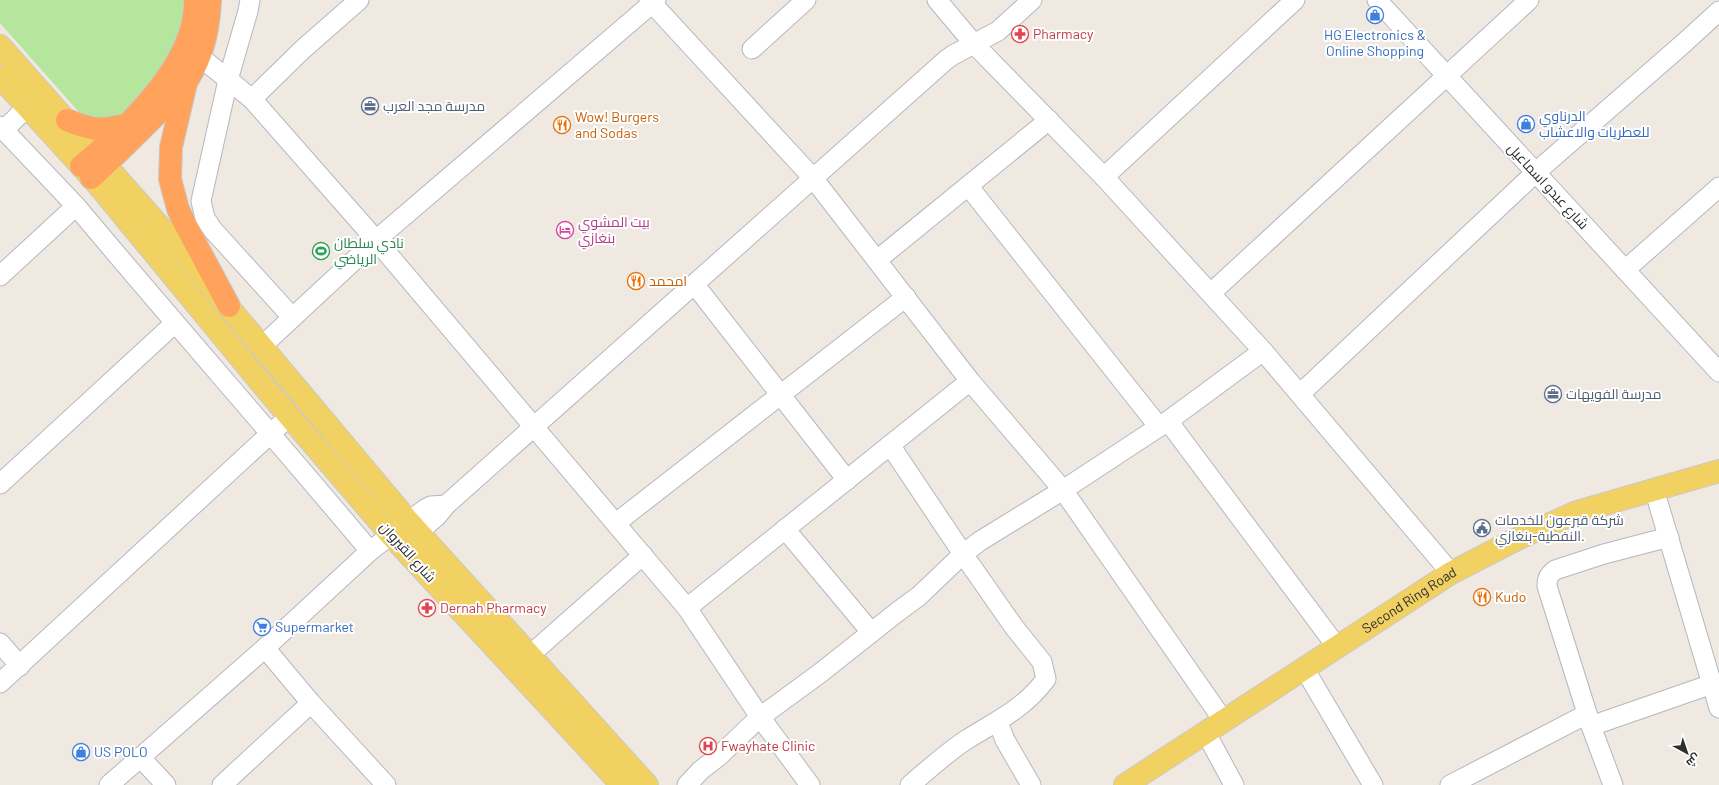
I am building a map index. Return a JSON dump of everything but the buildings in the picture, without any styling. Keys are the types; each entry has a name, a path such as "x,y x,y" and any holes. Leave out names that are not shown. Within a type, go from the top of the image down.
{"highway":[{"path":"94,165 163,83 181,54 189,34 195,0"},
{"path":"210,0 209,19 199,56 188,80 171,146 170,179 178,209 229,306"},
{"path":"94,165 144,127 188,80"},
{"path":"67,120 86,128 102,130 129,124"}],"main road":[{"path":"0,46 67,120 94,165"},
{"path":"0,77 27,107 94,165 229,306 414,526 647,785"},
{"name":"شارع القيروان","path":"94,165 203,311 289,416 396,541 622,785"},
{"name":"Second Ring Road","path":"1125,785 1206,734 1223,720 1451,573 1515,540 1577,512 1719,471"}],"street":[{"path":"250,0 247,17 228,80 201,201 205,218 213,230 292,317"},
{"path":"252,99 302,50 359,0"},
{"path":"752,49 806,0"},
{"path":"937,0 974,44 1104,177 1211,293 1300,394 1451,573"},
{"path":"109,785 265,648 370,551 396,541 414,526 437,516 446,504 534,428 949,58 998,31 1032,0"},
{"path":"1104,177 1295,0"},
{"name":"شارع عبدو اسماعيل","path":"1377,0 1625,270 1717,365"},
{"path":"1211,293 1529,0"},
{"path":"262,346 376,240 652,1 813,178 970,381 1063,490 1223,720"},
{"path":"1300,394 1535,173 1684,43 1719,10"},
{"path":"199,56 252,99 376,240 643,555 687,608 760,717 810,785"},
{"path":"27,107 2,128 76,206 175,323 272,433 370,551"},
{"path":"877,260 969,187 1048,120"},
{"path":"969,187 1163,424 1337,647"},
{"path":"1625,270 1719,187"},
{"path":"0,276 76,206"},
{"path":"695,285 847,480"},
{"path":"616,523 906,297"},
{"path":"0,484 175,323"},
{"path":"687,785 701,770 718,757 760,717 819,674 919,596 963,554 980,541 1063,490 1163,424 1263,351"},
{"path":"687,608 970,381"},
{"path":"0,683 289,416"},
{"path":"890,446 1014,628 1042,662 1046,679 1035,693 998,722 964,741 910,785"},
{"path":"1654,489 1719,708"},
{"path":"785,530 871,632"},
{"path":"1613,785 1589,720 1547,586 1549,574 1555,570 1604,554 1669,537"},
{"path":"530,655 643,555"},
{"path":"0,644 20,666"},
{"path":"265,648 311,703 386,785"},
{"path":"1304,668 1374,785"},
{"path":"1450,785 1589,720 1712,684"},
{"path":"222,785 311,703"},
{"path":"998,722 1005,740 1032,785"},
{"path":"1206,734 1234,785"},
{"path":"140,757 166,785"}],"green space":[{"path":"0,0 184,0 179,35 158,72 128,108 118,116 104,121 85,119 0,23"}],"place":[{"name":"HG Electronics & Online Shopping","path":"1375,15"},
{"name":"Pharmacy","path":"1020,34"},
{"name":"مدرسة مجد العرب","path":"370,106"},
{"name":"الدرناوي للعطريات والاعشاب","path":"1526,124"},
{"name":"Wow! Burgers and Sodas","path":"562,125"},
{"name":"بيت المشوي بنغازي","path":"565,230"},
{"name":"نادي سلطان الرياضي","path":"321,251"},
{"name":"امحمد","path":"636,281"},
{"name":"مدرسة الفويهات","path":"1553,394"},
{"name":"شركة قبرعون للخدمات النفطية-بنغازي.","path":"1482,528"},
{"name":"Kudo","path":"1482,597"},
{"name":"Dernah Pharmacy","path":"427,608"},
{"name":"Supermarket","path":"262,627"},
{"name":"Fwayhate Clinic","path":"708,746"},
{"name":"US POLO","path":"81,752"}]}
